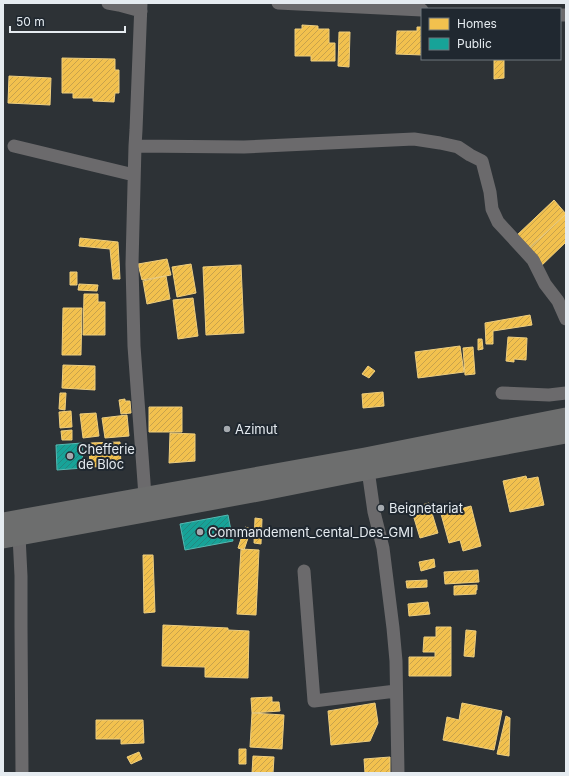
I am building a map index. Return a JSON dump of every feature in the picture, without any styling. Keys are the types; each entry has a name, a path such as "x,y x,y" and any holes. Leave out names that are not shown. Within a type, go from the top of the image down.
{"main road":[{"path":"3,522 365,458 566,417"},
{"path":"11,537 566,434"}],"street":[{"path":"108,3 141,7 132,264 134,346 145,496"},
{"path":"278,3 421,10"},
{"path":"135,146 244,147 414,139 458,147 470,156 482,161 490,192 492,210 498,222 534,260 545,284 558,301 566,319"},
{"path":"14,146 134,175"},
{"path":"502,393 549,395 566,393"},
{"path":"368,470 374,512 383,548 396,661 398,773"},
{"path":"11,537 21,576 22,773"},
{"path":"304,571 314,701 396,691"}],"building: Homes":[{"path":"302,25 318,26 318,29 329,29 329,43 335,43 335,61 311,61 311,56 295,56 295,29 302,29"},
{"path":"417,27 421,27 421,55 396,54 397,31 417,31"},
{"path":"339,32 350,32 349,67 338,66"},
{"path":"62,58 115,59 115,70 119,70 119,93 115,93 114,102 93,101 93,98 73,98 73,93 62,93"},
{"path":"494,60 504,60 504,78 494,79"},
{"path":"9,76 51,78 50,105 8,103"},
{"path":"554,200 566,214 528,249 516,236"},
{"path":"566,214 566,242 539,268 526,252"},
{"path":"80,238 118,242 120,279 113,279 110,249 79,246"},
{"path":"167,259 171,275 142,280 138,264"},
{"path":"191,264 196,293 177,297 172,267"},
{"path":"241,265 244,333 206,335 203,267"},
{"path":"70,272 77,272 77,285 70,285"},
{"path":"166,276 170,299 147,304 143,281"},
{"path":"79,284 98,285 97,291 78,290"},
{"path":"84,294 98,294 98,302 105,302 105,335 83,335"},
{"path":"193,298 198,336 178,339 173,300"},
{"path":"63,308 82,308 81,355 62,355"},
{"path":"530,315 532,325 493,331 493,344 486,344 485,323"},
{"path":"508,337 527,338 526,360 514,359 514,362 506,361"},
{"path":"478,339 482,339 483,349 478,350"},
{"path":"460,346 464,372 418,378 415,352"},
{"path":"473,347 475,374 465,375 463,348"},
{"path":"63,365 95,366 95,390 62,388"},
{"path":"368,366 375,371 369,378 362,374"},
{"path":"383,392 384,406 363,408 362,394"},
{"path":"60,393 66,393 65,410 59,409"},
{"path":"125,399 125,401 130,401 131,413 121,414 119,400"},
{"path":"149,407 182,407 182,432 149,432"},
{"path":"71,411 72,427 60,428 59,412"},
{"path":"96,413 99,436 83,438 80,414"},
{"path":"127,415 129,436 105,438 102,418"},
{"path":"72,430 72,440 62,440 61,431"},
{"path":"170,433 195,434 195,461 169,463"},
{"path":"120,442 121,466 90,467 89,443"},
{"path":"526,476 527,479 538,477 544,505 510,512 503,481"},
{"path":"429,503 438,533 420,538 411,508"},
{"path":"471,506 481,546 463,551 460,540 449,543 441,514"},
{"path":"255,518 262,519 261,544 254,543"},
{"path":"245,527 251,529 244,550 238,548"},
{"path":"241,549 259,550 256,615 237,614"},
{"path":"143,555 153,555 155,612 144,613"},
{"path":"434,559 435,567 421,571 419,562"},
{"path":"478,570 479,582 445,584 444,572"},
{"path":"427,580 427,587 407,588 406,581"},
{"path":"477,585 476,594 454,595 454,586"},
{"path":"428,602 430,614 409,616 408,604"},
{"path":"163,625 228,628 228,630 249,631 248,678 205,677 205,667 162,666"},
{"path":"436,627 451,627 451,676 409,676 409,657 435,657 435,652 423,652 424,637 436,637"},
{"path":"466,630 476,631 474,657 464,656"},
{"path":"272,697 272,702 279,702 280,711 252,713 251,698"},
{"path":"375,703 378,723 370,741 331,745 328,711"},
{"path":"462,703 502,711 494,750 443,740 447,717 459,720"},
{"path":"252,713 284,715 282,749 250,747"},
{"path":"506,716 510,718 509,756 497,754"},
{"path":"96,720 143,720 144,743 121,744 121,739 96,739"},
{"path":"239,749 246,749 246,764 239,764"},
{"path":"139,752 142,759 131,764 127,757"},
{"path":"253,756 274,757 273,773 252,773"},
{"path":"390,757 390,773 365,773 364,759"}],"building: Public":[{"path":"82,443 83,468 57,470 56,445"},
{"path":"228,515 233,541 185,550 180,524"}],"place":[{"name":"Azimut","path":"227,429"},
{"name":"Chefferie de Bloc","path":"70,456"},
{"name":"Beignetariat","path":"381,508"},
{"name":"Commandement_cental_Des_GMI","path":"200,532"}]}
